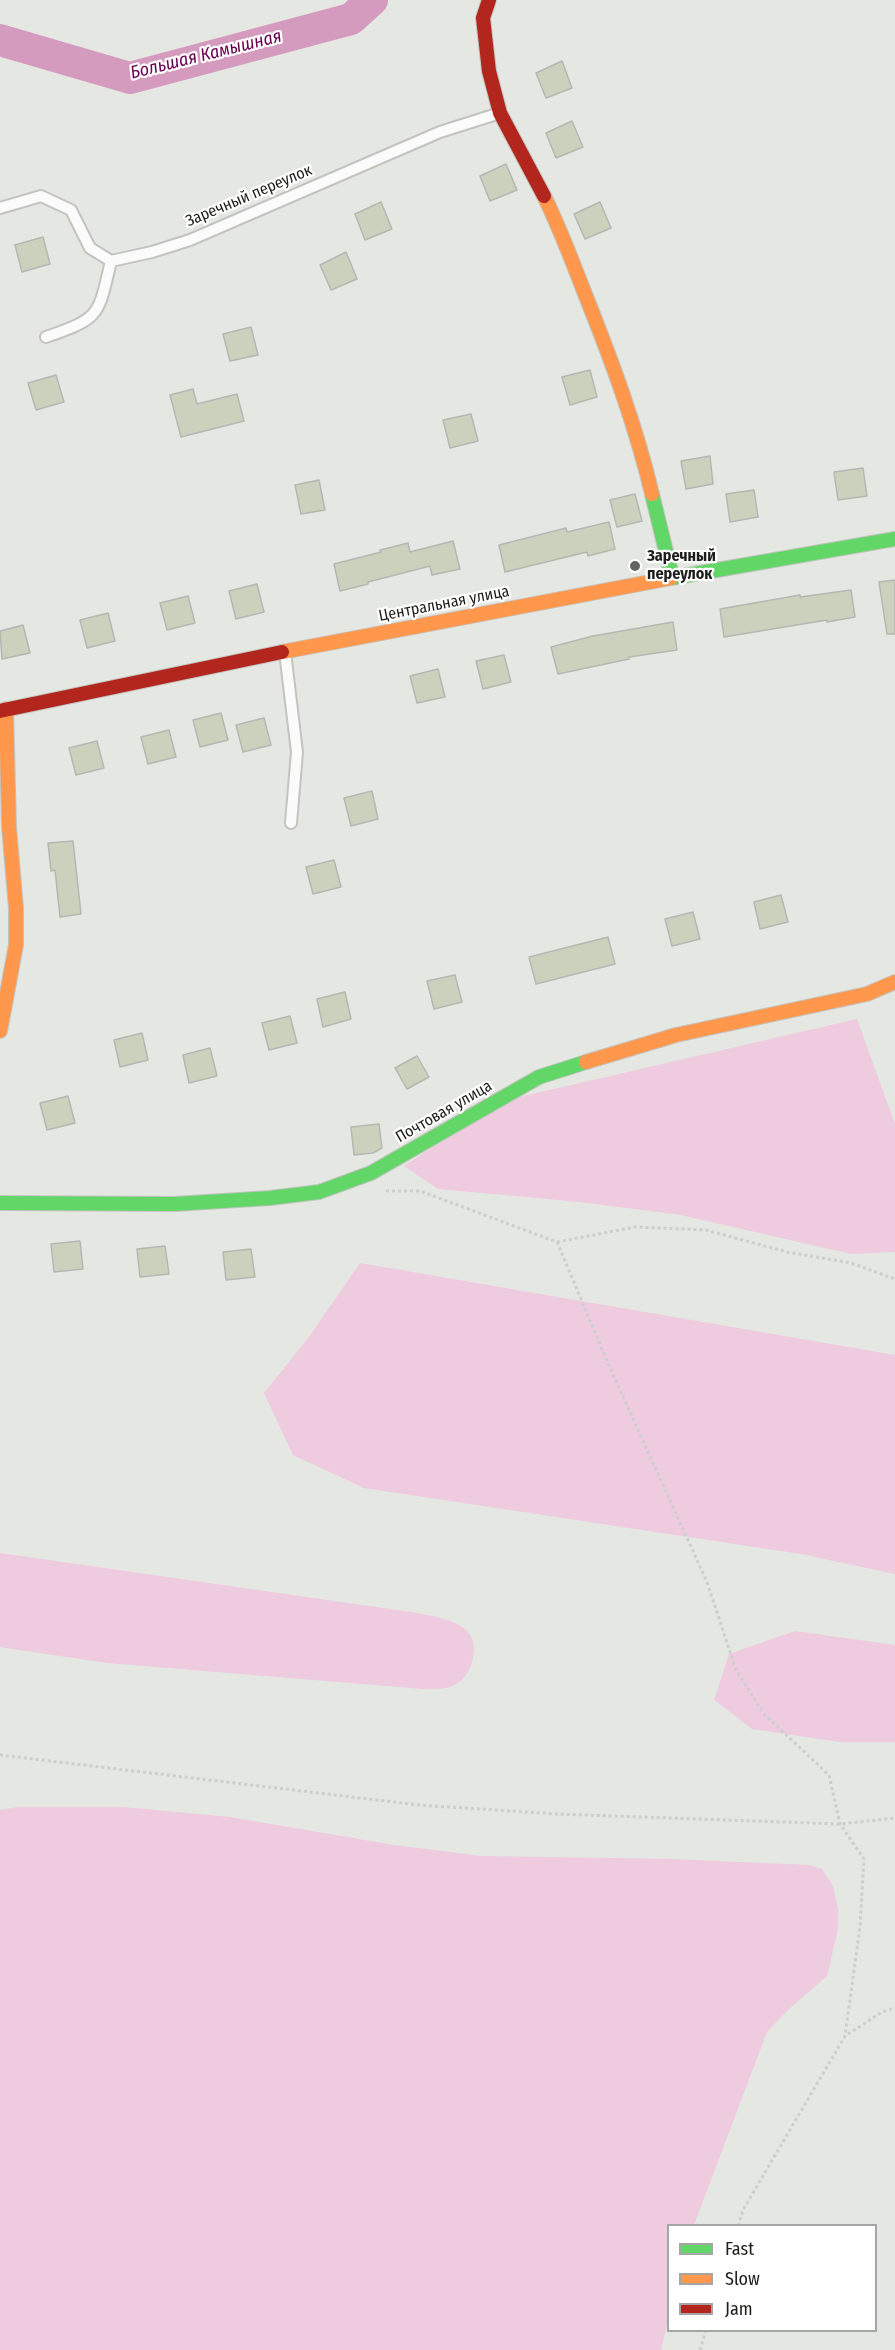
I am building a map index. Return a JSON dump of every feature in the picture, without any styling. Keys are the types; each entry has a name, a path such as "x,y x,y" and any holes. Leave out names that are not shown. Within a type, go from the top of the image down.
{"street":[{"path":"489,0 483,18 485,39 489,71 500,113 555,218 599,328 643,456 672,576"},
{"name":"Центральная улица","path":"3,710 672,576 895,538"},
{"path":"0,1031 15,945 15,908 3,710"},
{"name":"Почтовая улица","path":"0,1203 175,1204 270,1198 320,1192 371,1173 539,1077 676,1035 867,994 895,982"}],"lane":[{"name":"Заречный переулок","path":"111,261 152,252 190,240 440,132 500,113"},
{"path":"0,208 41,196 71,210 90,248 111,261 98,310 80,325 46,337"},
{"path":"285,652 297,752 291,823"}],"path":[{"path":"376,1192 420,1191 557,1242 635,1227 706,1230 788,1252 851,1263 895,1279"},
{"path":"557,1242 610,1368 707,1582 736,1670 765,1714 829,1775 840,1824 864,1859 860,1927 845,2036 743,2210 739,2224"},
{"path":"0,1755 419,1805 557,1814 840,1824 895,1818"},
{"path":"845,2036 882,2012 895,2008"},
{"path":"700,2350 706,2332"}],"shaded area":[{"path":"857,1019 895,1124 895,1252 851,1254 681,1215 579,1202 438,1189 404,1166 502,1101"},
{"path":"360,1263 895,1355 895,1574 801,1554 364,1488 293,1455 264,1393 309,1337"},
{"path":"0,1553 437,1617 457,1624 467,1631 473,1644 473,1659 462,1680 456,1684 445,1688 423,1689 107,1663 0,1647"},
{"path":"795,1631 895,1645 895,1742 840,1742 752,1729 714,1700 729,1654"},
{"path":"18,1807 124,1807 230,1817 394,1845 481,1856 672,1859 809,1865 822,1869 833,1886 838,1909 838,1929 827,1976 767,2032 694,2224 667,2224 667,2324 661,2350 0,2350 0,1810"}],"building":[{"path":"562,61 572,88 546,98 536,73"},
{"path":"572,121 583,147 556,158 546,133"},
{"path":"506,164 517,190 490,201 480,176"},
{"path":"381,202 392,229 365,240 355,214"},
{"path":"600,202 611,228 585,239 574,214"},
{"path":"43,237 50,264 22,272 15,245"},
{"path":"346,252 357,279 331,290 320,265"},
{"path":"251,327 258,355 230,361 223,334"},
{"path":"590,370 597,397 570,405 562,377"},
{"path":"56,375 64,402 36,410 28,383"},
{"path":"193,389 197,404 237,394 244,421 181,437 170,395"},
{"path":"471,414 478,441 450,448 443,420"},
{"path":"710,456 713,484 686,489 681,461"},
{"path":"863,468 867,496 838,500 834,472"},
{"path":"319,480 325,510 301,514 295,485"},
{"path":"754,490 758,517 730,522 726,494"},
{"path":"635,494 642,521 617,527 610,500"},
{"path":"609,522 615,549 588,556 587,552 505,572 499,545 566,528 567,532"},
{"path":"453,541 460,569 432,575 430,566 340,591 334,564 408,543 410,552"},
{"path":"895,580 895,634 887,634 879,582"},
{"path":"257,584 264,612 236,619 229,591"},
{"path":"851,590 855,617 724,637 720,609 800,595 800,597"},
{"path":"188,596 195,623 167,630 160,603"},
{"path":"108,613 115,641 87,648 80,620"},
{"path":"673,622 677,650 629,657 629,659 558,674 551,647 593,636"},
{"path":"23,625 30,653 2,659 0,631"},
{"path":"504,655 511,682 483,689 476,661"},
{"path":"438,669 445,697 417,703 410,676"},
{"path":"221,713 228,740 200,747 193,720"},
{"path":"264,718 271,745 243,752 236,725"},
{"path":"169,730 176,757 148,764 141,737"},
{"path":"97,741 104,768 76,775 69,748"},
{"path":"372,791 378,819 351,826 344,798"},
{"path":"73,841 81,914 60,917 55,870 51,871 48,843"},
{"path":"334,860 341,887 313,894 306,867"},
{"path":"781,895 788,922 760,929 754,902"},
{"path":"693,912 700,939 672,946 665,919"},
{"path":"608,937 615,964 536,984 529,957"},
{"path":"455,975 462,1002 434,1009 427,981"},
{"path":"345,992 351,1019 323,1027 317,999"},
{"path":"290,1016 297,1043 269,1050 262,1023"},
{"path":"142,1033 148,1060 120,1067 114,1040"},
{"path":"210,1048 217,1076 189,1083 183,1055"},
{"path":"417,1056 429,1077 407,1089 395,1068"},
{"path":"68,1096 75,1123 47,1130 40,1103"},
{"path":"379,1124 382,1148 373,1153 354,1155 351,1127"},
{"path":"80,1241 83,1269 54,1272 51,1244"},
{"path":"165,1246 169,1274 140,1277 137,1249"},
{"path":"251,1249 255,1277 226,1280 223,1252"}],"waterway":[{"name":"Большая Камышная","path":"0,40 130,78 351,19 372,0"}],"traffic: fast":[{"path":"652,494 672,576"},
{"path":"671,578 895,539"},
{"path":"0,1203 175,1204 270,1198 319,1192 371,1173 539,1077 586,1062"}],"traffic: slow":[{"path":"544,196 566,245 613,368 631,418 652,494"},
{"path":"282,652 671,578"},
{"path":"0,1031 16,945 16,908 9,827 6,709"},
{"path":"586,1062 676,1035 867,994 895,982"}],"traffic: jam":[{"path":"489,0 483,18 489,71 500,113 544,196"},
{"path":"0,711 282,652"}],"place":[{"name":"Заречный переулок","path":"635,566"}]}
